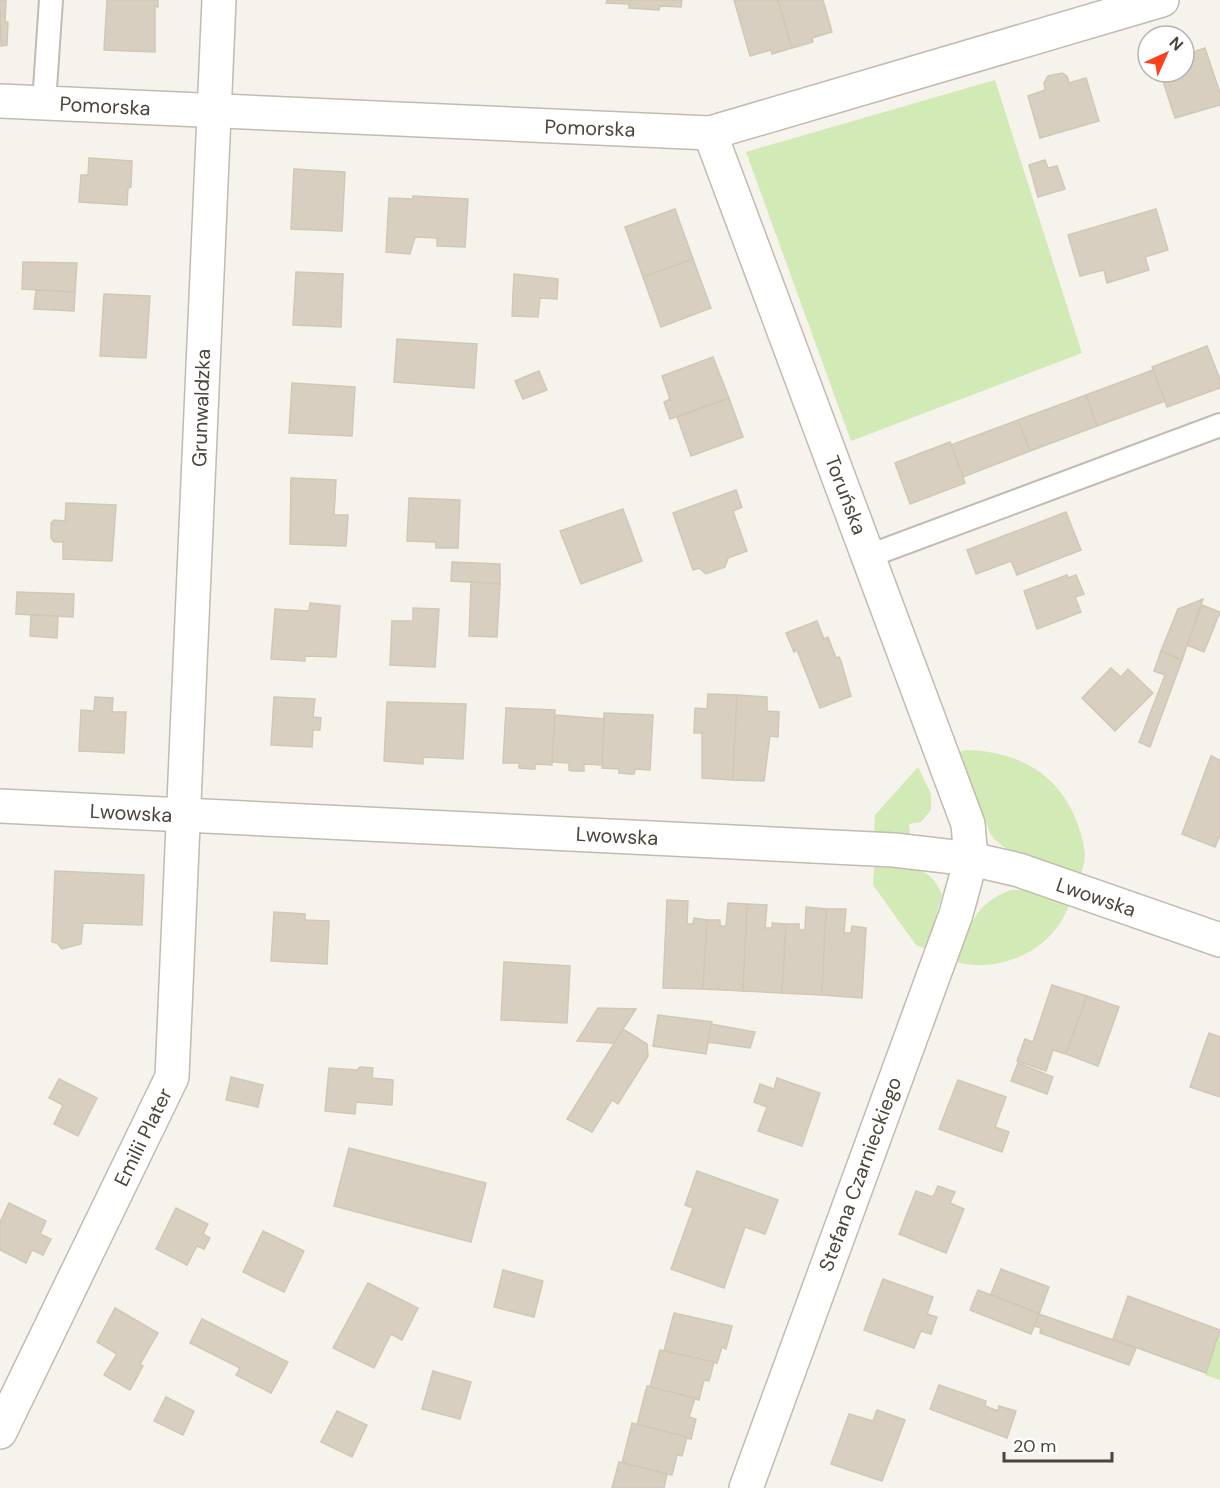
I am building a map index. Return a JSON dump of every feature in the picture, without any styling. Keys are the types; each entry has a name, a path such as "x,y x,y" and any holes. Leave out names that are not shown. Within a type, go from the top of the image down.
{"street":[{"name":"Grunwaldzka","path":"184,816 219,0"},
{"name":"Pomorska","path":"0,101 710,133 1162,0"},
{"name":"Toruńska","path":"710,133 969,824 971,859"},
{"name":"Lwowska","path":"0,806 894,850 971,859 1019,870 1220,940"},
{"name":"Emilii Plater","path":"0,1432 172,1077 184,816"},
{"name":"Stefana Czarnieckiego","path":"746,1488 956,914 971,859"}],"lane":[{"path":"44,103 51,0"},
{"path":"868,556 1220,425"}],"green space":[{"path":"995,80 1082,353 851,441 746,152"},
{"path":"966,750 985,751 1021,761 1050,780 1062,794 1079,828 1085,856 1081,873 1020,855 1009,850 991,835 957,753"},
{"path":"918,767 931,794 931,810 921,822 909,824 910,834 874,835 875,815"},
{"path":"874,867 914,869 923,872 937,884 942,895 926,949 916,945 873,885"},
{"path":"1011,890 1025,890 1069,905 1051,935 1023,955 990,964 973,965 956,962 970,928 981,910 988,902"},
{"path":"1220,1333 1220,1380 1205,1375"}],"building":[{"path":"0,0 6,0 5,22 8,22 7,45 1,46"},
{"path":"107,0 158,0 158,7 155,6 155,52 104,50"},
{"path":"607,0 682,0 681,7 660,6 659,10 629,8 629,4 606,3"},
{"path":"734,0 778,0 792,48 772,54 771,50 750,56"},
{"path":"778,0 823,0 832,32 812,38 813,42 792,48"},
{"path":"1205,48 1220,93 1220,105 1175,118 1164,84 1196,84 1196,51"},
{"path":"1062,73 1067,76 1069,83 1086,78 1099,121 1040,138 1028,96 1045,90 1044,83 1048,76"},
{"path":"89,158 132,161 131,187 128,188 127,205 79,202 81,175 88,175"},
{"path":"1045,160 1048,168 1057,166 1065,189 1038,197 1029,165"},
{"path":"294,169 345,172 342,231 291,229"},
{"path":"413,196 468,199 465,247 437,246 437,238 415,237 410,254 386,252 389,198 413,199"},
{"path":"675,209 693,259 643,277 625,227"},
{"path":"1156,209 1168,250 1145,257 1149,270 1107,283 1104,270 1080,276 1068,235"},
{"path":"693,259 711,308 661,327 643,277"},
{"path":"23,262 77,263 75,292 22,289"},
{"path":"296,272 343,274 341,327 293,325"},
{"path":"514,274 558,279 557,299 540,298 538,317 512,316"},
{"path":"36,290 75,292 74,311 34,309"},
{"path":"104,294 150,296 146,358 100,356"},
{"path":"397,339 477,344 474,388 394,382"},
{"path":"1207,346 1220,379 1220,388 1167,407 1152,367"},
{"path":"713,357 729,398 670,419 664,402 670,399 662,376"},
{"path":"1153,370 1165,401 1097,426 1086,395"},
{"path":"539,371 547,390 523,399 515,381"},
{"path":"292,383 355,387 352,436 289,433"},
{"path":"1086,395 1097,426 1030,451 1018,420"},
{"path":"729,398 743,437 691,456 677,417"},
{"path":"1018,420 1030,451 963,477 951,445"},
{"path":"950,442 965,483 910,504 895,463"},
{"path":"291,478 336,480 334,515 348,515 346,546 290,544"},
{"path":"736,490 742,507 733,511 747,551 728,558 725,567 706,574 699,568 693,570 673,513"},
{"path":"409,498 460,500 458,548 436,548 436,542 407,541"},
{"path":"66,503 116,505 112,561 63,559 63,542 54,542 51,538 51,523 54,520 65,521"},
{"path":"623,509 642,561 581,584 560,531"},
{"path":"1066,512 1081,550 1017,575 1011,561 976,574 967,550"},
{"path":"452,562 500,564 500,584 451,581"},
{"path":"1067,575 1068,578 1076,575 1084,594 1075,597 1081,612 1037,629 1024,591"},
{"path":"471,582 500,584 497,637 469,636"},
{"path":"17,592 74,594 73,617 16,614"},
{"path":"1203,599 1182,660 1161,651 1178,609"},
{"path":"310,603 340,606 336,657 305,656 305,661 271,659 275,609 309,611"},
{"path":"1202,605 1220,612 1204,652 1187,645"},
{"path":"413,608 439,609 435,667 390,665 392,621 413,621"},
{"path":"31,615 58,616 57,638 30,636"},
{"path":"817,621 824,639 828,637 836,658 839,657 841,661 851,696 820,708 797,650 794,652 786,633"},
{"path":"1161,651 1182,660 1150,747 1139,742 1165,675 1154,671"},
{"path":"1111,668 1121,677 1128,669 1153,693 1115,731 1082,698"},
{"path":"708,694 737,695 733,780 702,778 702,733 694,733 695,708 707,709"},
{"path":"737,695 767,697 767,711 779,712 778,737 770,736 764,781 733,780"},
{"path":"95,697 113,698 112,712 126,712 124,753 79,751 81,710 94,711"},
{"path":"274,697 315,699 313,717 321,718 320,730 313,730 312,747 271,745"},
{"path":"387,702 466,704 463,759 423,757 423,764 384,761"},
{"path":"506,708 555,710 552,765 535,764 535,769 531,769 519,768 519,763 503,763"},
{"path":"604,713 653,715 650,770 635,769 634,774 631,774 619,773 619,769 602,768"},
{"path":"555,715 604,719 602,765 584,764 584,771 572,771 569,770 569,763 552,762"},
{"path":"1211,756 1220,760 1220,835 1215,847 1182,834"},
{"path":"55,871 144,875 142,925 83,923 81,944 62,949 57,943 52,942"},
{"path":"667,900 688,901 687,924 693,924 694,918 707,920 703,989 663,988"},
{"path":"728,903 747,904 743,991 703,989 707,920 720,920 720,926 726,926"},
{"path":"747,904 767,905 765,928 772,928 772,923 786,924 782,993 743,991"},
{"path":"806,907 826,909 822,995 782,993 786,924 799,924 799,930 805,930"},
{"path":"826,909 846,909 844,933 851,933 852,926 866,928 862,998 822,995"},
{"path":"274,912 305,914 305,920 329,921 327,964 271,961"},
{"path":"504,962 570,966 567,1023 501,1020"},
{"path":"1052,985 1087,996 1066,1054 1053,1050 1046,1071 1017,1061 1025,1039 1033,1042"},
{"path":"1087,996 1119,1007 1098,1066 1066,1054"},
{"path":"598,1008 636,1009 614,1043 577,1041"},
{"path":"658,1015 712,1022 706,1054 653,1046"},
{"path":"711,1024 755,1032 750,1048 708,1042"},
{"path":"623,1029 647,1044 648,1056 618,1104 612,1100 592,1132 567,1119"},
{"path":"1209,1033 1220,1037 1220,1097 1190,1087"},
{"path":"1018,1063 1053,1077 1047,1094 1011,1081"},
{"path":"360,1067 373,1068 372,1078 393,1080 392,1105 356,1102 355,1114 325,1111 329,1068 357,1070"},
{"path":"231,1077 263,1085 258,1107 226,1100"},
{"path":"777,1078 820,1093 802,1146 758,1131 767,1107 754,1102 760,1084 774,1089"},
{"path":"59,1079 97,1098 78,1136 54,1124 63,1105 49,1098"},
{"path":"958,1080 1006,1097 995,1127 1009,1132 1002,1152 939,1129"},
{"path":"349,1148 486,1183 471,1242 334,1206"},
{"path":"697,1171 778,1200 765,1234 745,1227 724,1288 671,1269 693,1208 685,1205"},
{"path":"938,1186 955,1192 950,1203 964,1209 946,1253 899,1234 916,1191 933,1197"},
{"path":"9,1203 46,1221 40,1234 51,1239 43,1255 32,1250 26,1263 0,1250 0,1222"},
{"path":"176,1208 208,1224 203,1234 210,1238 204,1249 197,1246 187,1265 156,1249"},
{"path":"263,1231 304,1251 284,1292 243,1272"},
{"path":"1001,1269 1049,1287 1039,1314 991,1294"},
{"path":"503,1270 543,1281 534,1317 494,1307"},
{"path":"883,1279 933,1297 927,1314 937,1317 931,1334 921,1331 914,1348 864,1330"},
{"path":"368,1283 418,1308 402,1340 391,1334 374,1368 333,1348"},
{"path":"978,1290 1039,1314 1031,1334 970,1310"},
{"path":"1128,1296 1220,1330 1206,1373 1113,1339"},
{"path":"115,1308 158,1333 140,1364 143,1366 130,1390 104,1375 117,1354 97,1342"},
{"path":"674,1313 732,1326 726,1349 722,1347 717,1363 664,1351"},
{"path":"1039,1314 1136,1348 1129,1365 1040,1333 1041,1328 1034,1326"},
{"path":"202,1319 288,1362 271,1393 236,1375 240,1368 190,1343"},
{"path":"660,1350 714,1362 709,1381 704,1380 699,1400 650,1387"},
{"path":"433,1371 471,1382 460,1419 422,1409"},
{"path":"939,1385 986,1401 985,1406 998,1411 999,1406 1016,1411 1007,1438 930,1409"},
{"path":"647,1386 695,1398 689,1417 696,1419 691,1439 637,1425"},
{"path":"166,1397 194,1411 183,1435 154,1421"},
{"path":"877,1410 905,1420 882,1481 831,1464 849,1414 873,1421"},
{"path":"337,1411 367,1425 352,1457 321,1442"},
{"path":"632,1423 687,1437 682,1456 677,1455 672,1475 622,1463"},
{"path":"619,1462 667,1474 664,1488 612,1488"}]}
